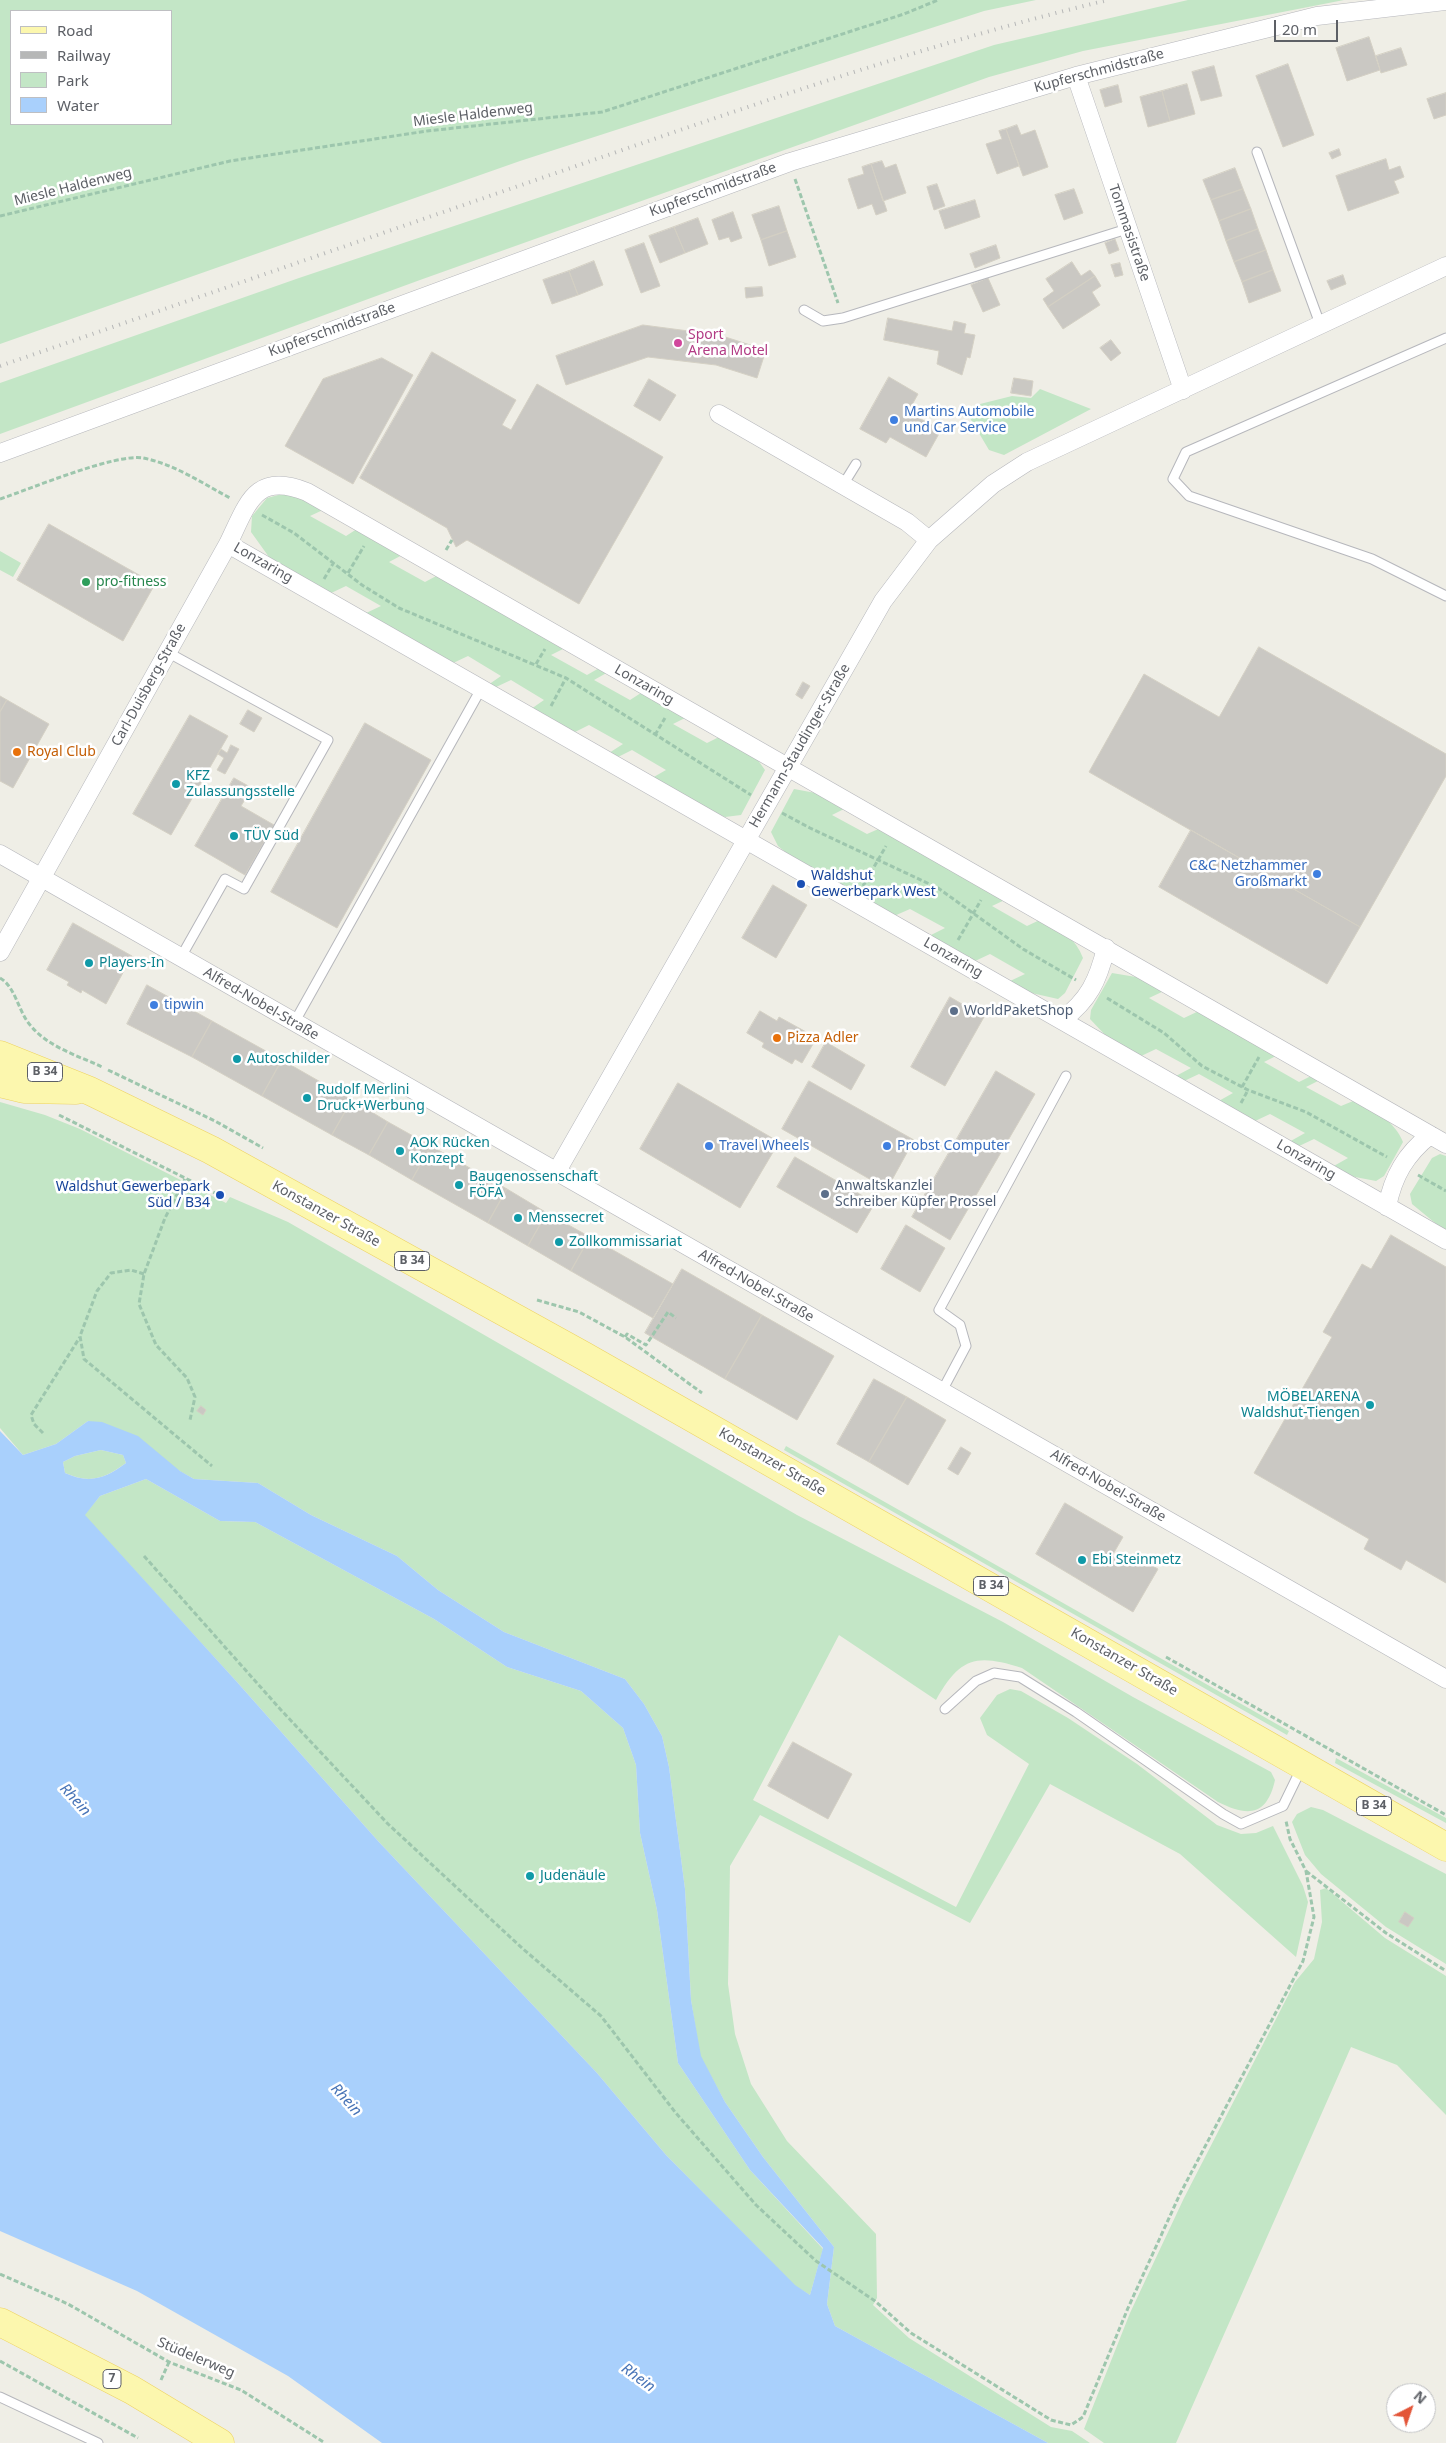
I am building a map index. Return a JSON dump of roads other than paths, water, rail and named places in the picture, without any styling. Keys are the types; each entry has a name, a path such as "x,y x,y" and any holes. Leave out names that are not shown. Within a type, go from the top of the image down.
{"main road":[{"name":"Konstanzer Straße","path":"0,1055 90,1091 211,1150 584,1356 1446,1847"},
{"name":"Konstanzer Straße","path":"0,1083 24,1089 90,1091"},
{"name":"7","path":"0,2322 132,2390 220,2443"}],"street":[{"name":"Kupferschmidstraße","path":"0,453 790,162 1076,76 1317,16 1446,1"},
{"name":"Tommasistraße","path":"1076,76 1127,229 1184,390"},
{"path":"720,414 907,522 929,540 993,484 1027,462 1446,266"},
{"name":"Lonzaring","path":"1446,1144 789,766 330,505 289,485 273,484 260,491 247,506 228,544 1446,1240"},
{"name":"Hermann-Staudinger-Straße","path":"557,1171 883,602 929,540"},
{"name":"Carl-Duisberg-Straße","path":"0,952 228,544"},
{"path":"0,854 40,878"},
{"name":"Alfred-Nobel-Straße","path":"40,878 1446,1679"},
{"path":"1062,1020 1079,1008 1092,989 1101,970 1106,948"},
{"path":"1388,1207 1391,1188 1401,1166 1415,1146 1430,1135"}],"lane":[{"path":"1257,152 1320,324"},
{"path":"804,310 823,321 843,318 1127,229"},
{"path":"1446,338 1186,452 1173,479 1189,496 1372,559 1446,596"},
{"path":"844,485 856,464"},
{"path":"167,652 328,740 244,889 225,879 180,958"},
{"path":"294,1023 482,689"},
{"path":"942,1391 966,1346 960,1325 939,1310 1066,1076"},
{"path":"945,1709 976,1681 994,1673 1020,1677 1076,1712 1223,1814 1241,1824 1283,1806 1303,1764"},
{"path":"0,2397 98,2443"}],"water":[{"name":"Rhein","path":"88,1421 102,1422 138,1436 180,1471 194,1479 258,1483 311,1515 397,1556 438,1590 504,1632 625,1679 644,1704 662,1736 669,1767 685,1889 691,2000 701,2056 725,2102 763,2157 834,2247 827,2304 835,2326 1048,2443 382,2443 288,2376 137,2291 0,2231 0,1431 23,1455 56,1444","holes":["101,1450 123,1455 126,1463 111,1473 97,1478 82,1478 65,1473 63,1462 75,1456","146,1479 220,1521 255,1522 434,1619 507,1667 581,1691 623,1728 636,1765 640,1833 657,1910 678,2063 750,2170 823,2248 810,2295 795,2285 666,2155 597,2073 378,1841 85,1515 100,1496"]}],"railway":[{"path":"0,366 777,97 975,35 1108,0"}],"place":[{"name":"Sport Arena Motel","path":"678,343"},
{"name":"Martins Automobile und Car Service","path":"894,420"},
{"name":"pro-fitness","path":"86,582"},
{"name":"Royal Club","path":"17,752"},
{"name":"KFZ Zulassungsstelle","path":"176,784"},
{"name":"TÜV Süd","path":"234,836"},
{"name":"C&C Netzhammer Großmarkt","path":"1317,874"},
{"name":"Waldshut Gewerbepark West","path":"801,884"},
{"name":"Players-In","path":"89,963"},
{"name":"tipwin","path":"154,1005"},
{"name":"WorldPaketShop","path":"954,1011"},
{"name":"Pizza Adler","path":"777,1038"},
{"name":"Autoschilder","path":"237,1059"},
{"name":"Rudolf Merlini Druck+Werbung","path":"307,1098"},
{"name":"Travel Wheels","path":"709,1146"},
{"name":"Probst Computer","path":"887,1146"},
{"name":"AOK Rücken Konzept","path":"400,1151"},
{"name":"Baugenossenschaft FÖFA","path":"459,1185"},
{"name":"Anwaltskanzlei Schreiber Küpfer Prossel","path":"825,1194"},
{"name":"Waldshut Gewerbepark Süd / B34","path":"220,1195"},
{"name":"Menssecret","path":"518,1218"},
{"name":"Zollkommissariat","path":"559,1242"},
{"name":"MÖBELARENA Waldshut-Tiengen","path":"1370,1405"},
{"name":"Ebi Steinmetz","path":"1082,1560"},
{"name":"Judenäule","path":"530,1876"}]}
